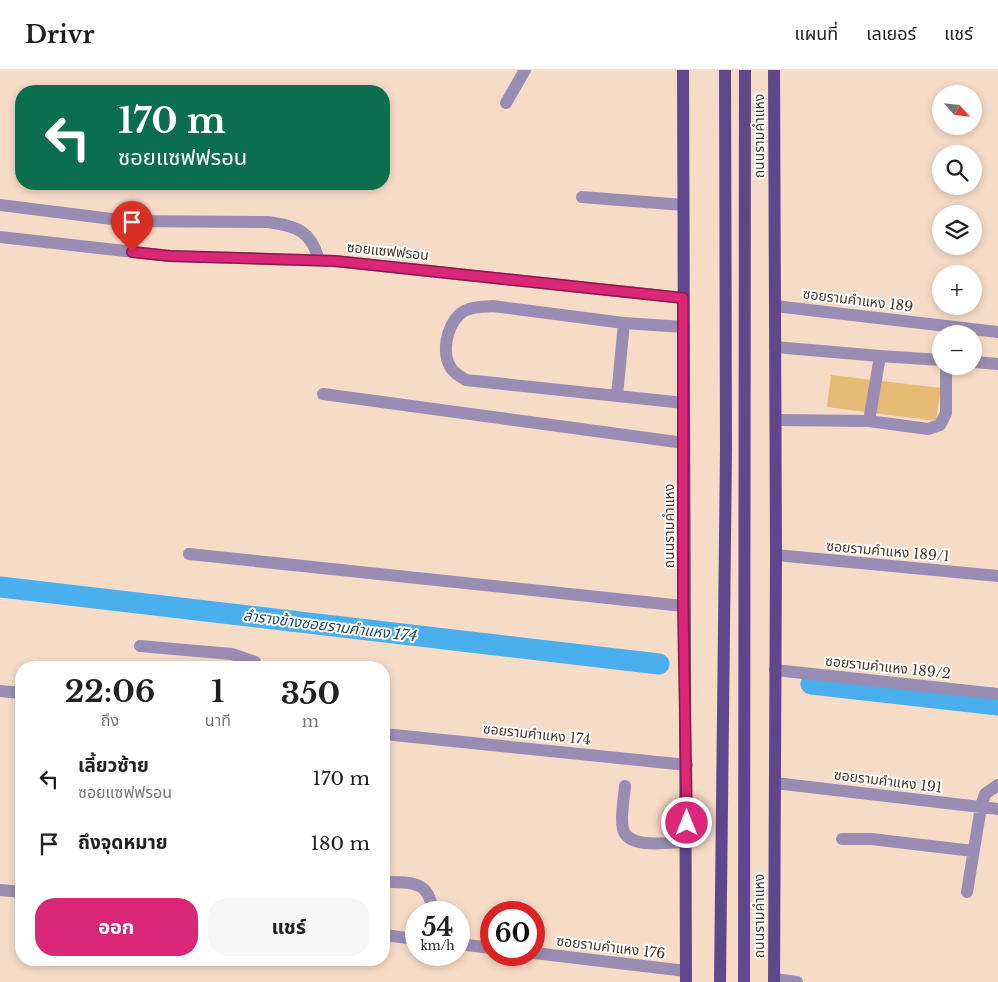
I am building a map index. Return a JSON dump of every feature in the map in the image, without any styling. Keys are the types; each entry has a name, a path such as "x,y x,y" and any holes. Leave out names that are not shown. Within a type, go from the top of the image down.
{"main road":[{"name":"ถนนรามคำแหง","path":"683,70 683,606 687,765 686,976"},
{"path":"720,982 726,450 725,70"},
{"name":"ถนนรามคำแหง","path":"744,982 745,70"},
{"name":"ถนนรามคำแหง","path":"774,70 776,420 774,981"}],"street":[{"path":"506,102 525,70"},
{"path":"582,197 683,205"},
{"path":"0,205 128,221 268,222 288,225 304,233 314,244 319,260"},
{"name":"ซอยแซฟฟรอน","path":"0,237 170,256 319,260 683,298"},
{"name":"ซอยรามคำแหง 189","path":"774,306 998,332"},
{"path":"684,327 624,323 509,308 476,307 460,314 447,334 447,360 452,370 466,380 684,402"},
{"path":"617,396 624,323"},
{"path":"775,347 932,359"},
{"path":"869,421 880,356"},
{"path":"982,363 998,364"},
{"path":"776,420 869,421 928,429 940,424 946,413 946,375"},
{"path":"323,394 684,443"},
{"path":"189,554 683,606"},
{"name":"ซอยรามคำแหง 189/1","path":"776,555 998,576"},
{"path":"140,646 232,654 252,661"},
{"name":"ซอยรามคำแหง 189/2","path":"775,670 998,694"},
{"path":"0,690 15,692"},
{"name":"ซอยรามคำแหง 174","path":"390,735 687,765"},
{"name":"ซอยรามคำแหง 191","path":"775,783 998,809"},
{"path":"967,892 981,807 985,794 998,785"},
{"path":"624,786 623,829 628,838 640,844 687,842"},
{"path":"842,839 871,839 973,851"},
{"path":"390,882 414,882 425,891 430,901"},
{"path":"0,890 15,891"},
{"path":"390,936 405,938"},
{"name":"ซอยรามคำแหง 176","path":"545,955 686,976"},
{"path":"774,981 797,982"}],"building":[{"path":"831,375 941,388 936,421 827,407"}],"waterway":[{"name":"ลำรางข้างซอยรามคำแหง 174","path":"0,587 659,664"},
{"name":"ลำรางข้างซอยรามคำแหง 174","path":"811,684 998,705"}],"route":[{"path":"132,252 170,256 335,261 683,298 683,606 687,823"}]}
